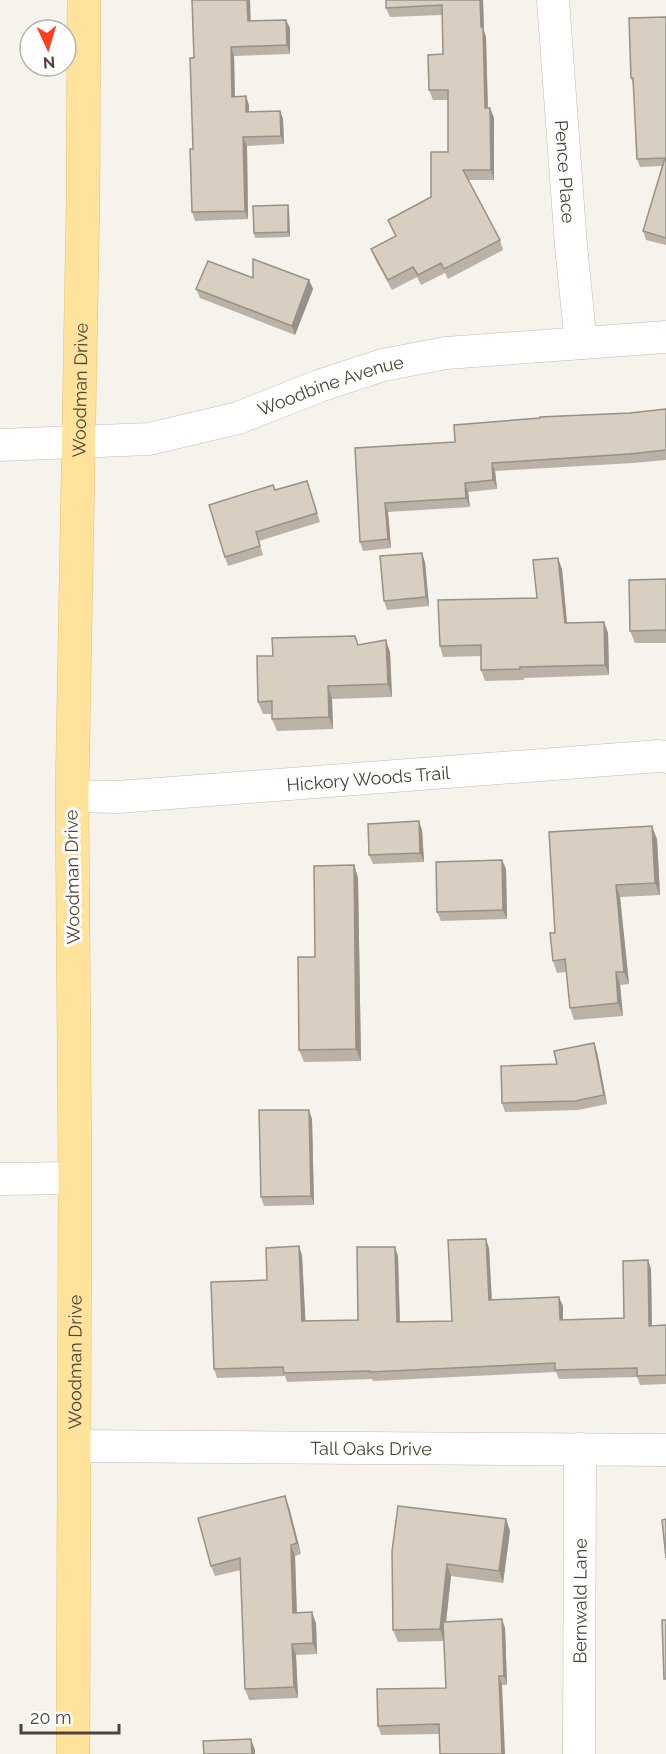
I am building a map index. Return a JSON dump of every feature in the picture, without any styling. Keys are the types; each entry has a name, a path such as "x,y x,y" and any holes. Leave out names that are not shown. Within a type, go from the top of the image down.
{"main road":[{"name":"Woodman Drive","path":"73,1754 75,1178 72,796 83,201 84,0"}],"street":[{"name":"Pence Place","path":"553,0 571,246 582,344"},
{"name":"Woodbine Avenue","path":"0,445 149,440 238,418 319,386 383,365 446,354 666,337"},
{"name":"Hickory Woods Trail","path":"72,796 118,797 666,757"},
{"path":"0,1179 75,1178"},
{"name":"Tall Oaks Drive","path":"75,1446 666,1450"},
{"name":"Bernwald Lane","path":"579,1754 580,1449"}],"building":[{"path":"192,0 247,0 248,21 286,20 287,45 231,47 232,97 246,96 246,112 280,111 281,136 243,137 245,211 192,212 190,149 193,149 190,58 194,58"},
{"path":"386,0 480,0 485,108 490,108 491,170 463,170 500,240 444,269 441,263 418,275 413,267 388,280 371,249 396,236 388,220 431,197 431,152 448,152 448,90 429,90 428,55 443,54 442,5 386,8"},
{"path":"666,17 666,238 643,231 665,158 637,159 629,18"},
{"path":"288,205 288,232 254,233 253,206"},
{"path":"253,259 309,280 292,326 196,289 208,261 253,278"},
{"path":"666,409 666,450 492,463 493,480 465,483 466,498 385,503 388,539 360,542 355,448 455,442 454,425"},
{"path":"307,481 317,513 256,532 260,546 225,557 209,505 273,485 275,490"},
{"path":"422,553 426,597 384,601 380,556"},
{"path":"558,558 565,623 604,622 605,665 481,670 481,645 440,646 438,600 537,598 533,560"},
{"path":"666,579 666,630 630,631 629,580"},
{"path":"355,636 358,645 386,640 388,684 328,686 329,717 272,719 272,701 258,702 257,656 273,656 272,638"},
{"path":"419,821 420,853 369,855 368,824"},
{"path":"652,826 655,883 616,885 624,972 616,972 618,1003 570,1008 565,959 553,961 550,933 555,933 549,832"},
{"path":"502,860 503,910 437,912 436,862"},
{"path":"354,865 356,1049 299,1050 298,957 315,957 314,866"},
{"path":"594,1043 604,1095 575,1101 502,1103 501,1066 557,1064 554,1051"},
{"path":"259,1110 309,1110 311,1196 261,1197"},
{"path":"486,1239 489,1300 559,1297 560,1320 624,1318 623,1261 648,1260 649,1326 666,1325 666,1375 637,1376 637,1368 555,1370 555,1363 370,1372 284,1373 283,1367 214,1369 211,1282 267,1280 266,1248 299,1246 302,1321 358,1320 357,1247 395,1247 397,1322 452,1321 448,1240"},
{"path":"285,1496 297,1543 291,1545 293,1613 312,1612 313,1643 292,1644 294,1687 245,1689 240,1558 211,1566 198,1518"},
{"path":"398,1506 506,1519 499,1571 447,1564 440,1629 393,1630 392,1551"},
{"path":"666,1519 666,1558 662,1520"},
{"path":"502,1619 504,1676 499,1676 502,1754 440,1754 439,1724 378,1726 377,1689 446,1688 443,1622"},
{"path":"662,1620 666,1620 666,1679 664,1679"},
{"path":"251,1739 252,1754 204,1754 203,1741"}]}
